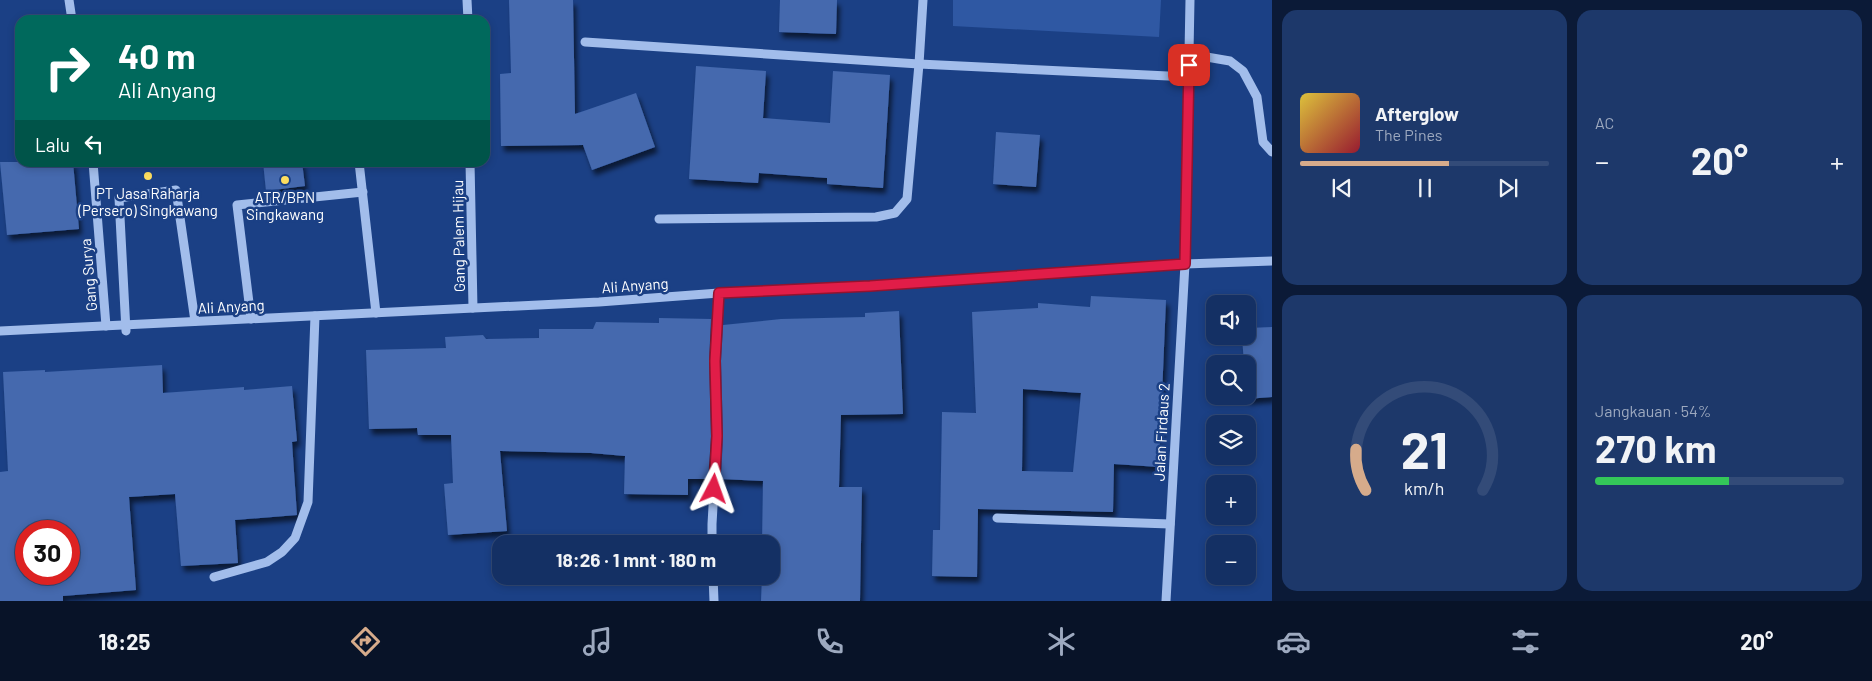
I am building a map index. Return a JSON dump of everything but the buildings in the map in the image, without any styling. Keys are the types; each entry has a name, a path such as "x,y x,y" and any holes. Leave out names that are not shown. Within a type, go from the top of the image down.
{"street":[{"path":"69,0 71,15"},
{"path":"467,0 468,15"},
{"path":"659,218 876,217 895,213 907,199 923,0"},
{"name":"Jalan Firdaus 2","path":"1166,601 1185,264 1190,0"},
{"path":"585,42 919,64 1188,77"},
{"path":"1189,54 1230,61 1243,71 1257,97 1263,142 1272,152"},
{"name":"Gang Surya","path":"93,167 106,326"},
{"path":"360,167 376,313"},
{"name":"Gang Palem Hijau","path":"470,167 472,308"},
{"path":"126,331 119,198 176,190 195,321"},
{"path":"251,319 237,206 363,192"},
{"name":"Ali Anyang","path":"0,331 870,286 1185,264 1272,260"},
{"path":"712,535 717,436 715,361 719,293"},
{"path":"214,576 267,562 282,552 295,538 308,502 315,316"},
{"path":"997,518 1170,524"},
{"path":"713,585 714,601"}],"shaded area":[{"path":"953,0 1161,0 1159,37 953,26"}],"place":[{"name":"PT Jasa Raharja (Persero) Singkawang","path":"148,176"},
{"name":"ATR/BPN Singkawang","path":"285,180"}],"route":[{"path":"714,489 717,436 715,361 719,293 870,286 1185,264 1189,65"}]}
